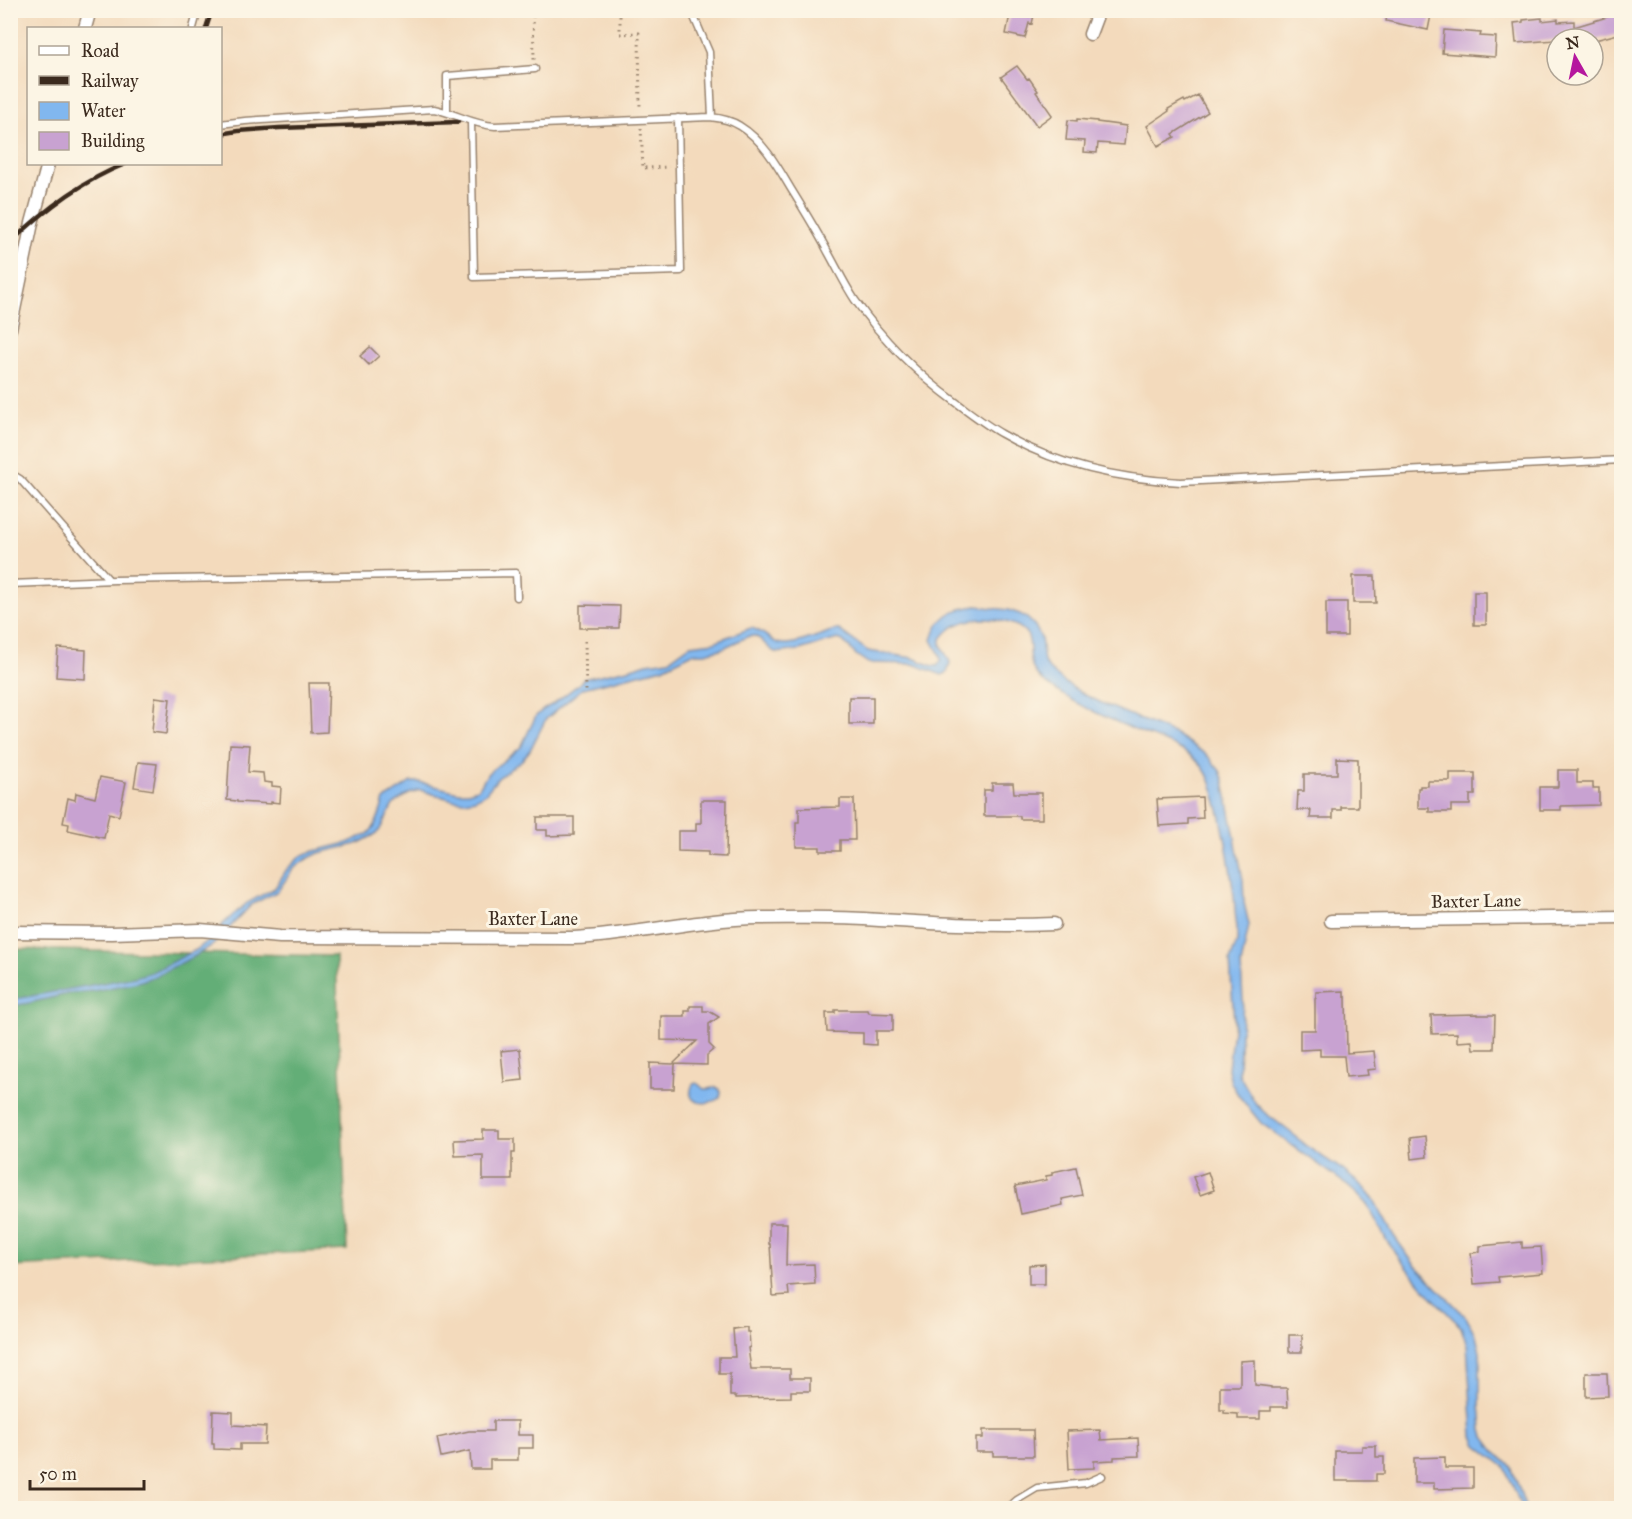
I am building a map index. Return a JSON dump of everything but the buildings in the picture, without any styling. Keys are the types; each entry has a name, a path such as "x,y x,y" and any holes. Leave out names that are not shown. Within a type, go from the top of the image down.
{"street":[{"path":"85,27 90,10"},
{"path":"1090,34 1099,10"},
{"path":"10,329 32,224 51,165"},
{"name":"Baxter Lane","path":"1331,921 1622,917"},
{"name":"Baxter Lane","path":"10,933 213,931 280,937 574,938 619,935 758,918 855,919 954,925 1054,924"}],"lane":[{"path":"193,27 198,10"},
{"path":"684,10 695,20"},
{"path":"691,10 709,52 712,117"},
{"path":"447,112 447,76 535,69"},
{"path":"222,124 434,109 483,126 712,117 740,125 765,149 779,169 854,297 904,360 936,388 985,424 1027,447 1086,468 1122,476 1180,482 1622,460"},
{"path":"471,123 474,277 681,272 678,118"},
{"path":"10,473 20,479 109,580"},
{"path":"10,584 109,580 516,573 517,597"},
{"path":"1008,1509 1017,1500 1036,1488 1086,1483 1102,1476"}],"path":[{"path":"533,10 535,69"},
{"path":"620,10 620,34 639,33 643,168 679,166"},
{"path":"585,641 586,691"}],"green space":[{"path":"11,949 336,956 347,1250 11,1267"}],"water":[{"path":"977,606 1008,610 1027,618 1035,626 1041,638 1044,662 1065,683 1104,704 1175,734 1207,755 1220,771 1224,781 1243,880 1244,903 1249,925 1241,965 1243,1001 1239,1073 1241,1078 1256,1104 1264,1112 1363,1187 1374,1200 1394,1236 1414,1264 1466,1317 1476,1336 1480,1352 1480,1403 1484,1437 1496,1453 1511,1466 1526,1508 1522,1508 1505,1467 1477,1445 1473,1436 1467,1345 1461,1327 1400,1259 1387,1241 1368,1206 1357,1194 1261,1123 1231,1083 1228,1069 1234,1021 1230,961 1237,942 1237,927 1223,828 1206,772 1193,757 1184,752 1089,709 1044,682 1033,668 1029,638 1026,633 1006,622 975,620 965,622 948,631 941,639 941,645 950,662 947,673 942,675 913,664 868,663 838,639 799,650 777,653 760,639 749,636 721,649 693,653 663,668 583,688 546,719 530,750 522,760 498,778 485,794 464,801 420,790 409,794 393,805 379,831 374,835 357,844 319,853 305,860 293,869 278,891 251,905 214,944 197,955 138,982 11,1006 10,1000 152,972 196,950 247,903 275,888 287,869 300,857 368,834 374,827 384,800 411,782 458,792 477,789 488,773 521,747 536,716 583,679 647,663 669,660 690,645 714,642 751,628 760,631 775,642 784,644 839,630 868,651 913,658 937,666 941,661 940,655 932,640 938,625 954,611"},
{"path":"697,1083 704,1089 718,1088 721,1093 720,1098 703,1103 694,1100 691,1091 693,1084"}],"railway":[{"path":"10,34 17,10"},
{"path":"206,27 212,10"},
{"path":"222,134 279,128 458,122"},
{"path":"10,243 78,188 123,165"}]}
